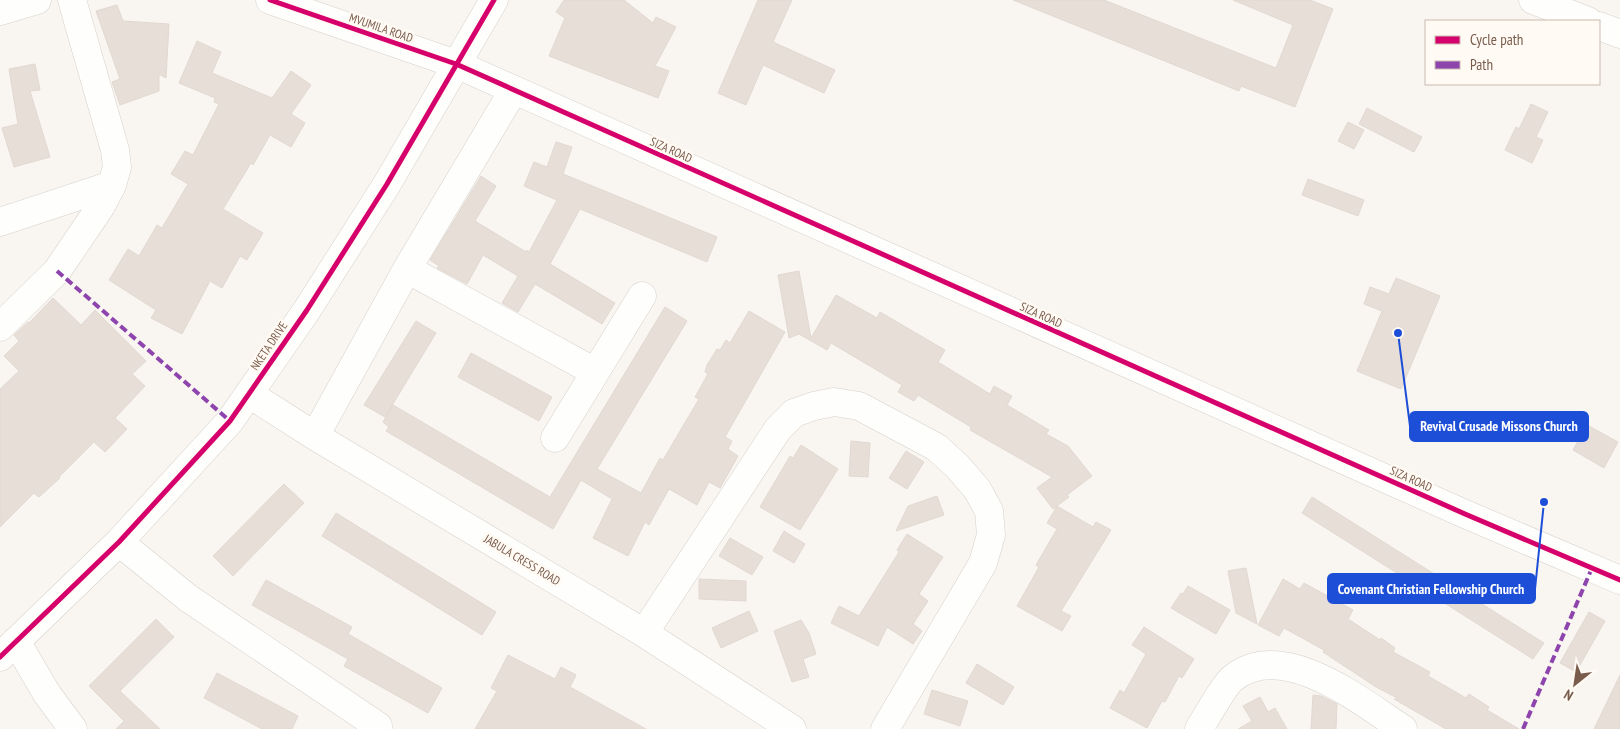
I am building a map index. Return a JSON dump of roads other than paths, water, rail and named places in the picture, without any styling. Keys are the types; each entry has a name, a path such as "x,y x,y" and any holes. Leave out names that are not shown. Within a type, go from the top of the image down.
{"street":[{"path":"0,12 36,0"},
{"path":"0,327 57,271 101,206 112,185 117,167 115,150 72,0"},
{"name":"MVUMILA ROAD","path":"270,0 456,64"},
{"name":"NKETA DRIVE","path":"8,649 119,542 230,421 307,310 387,184 494,0"},
{"path":"1532,0 1585,20"},
{"path":"1600,26 1620,34"},
{"name":"SIZA ROAD","path":"456,64 1465,514 1620,580"},
{"path":"314,436 407,269 513,91"},
{"path":"0,222 112,185"},
{"path":"407,269 596,372"},
{"path":"555,438 642,296"},
{"name":"JABULA CRESS ROAD","path":"249,394 314,436 644,633 792,729"},
{"path":"644,633 778,429 794,413 814,406 834,402 859,406 936,447 957,466 977,489 990,511 992,536 983,563 885,729"},
{"path":"119,542 188,598 378,726"},
{"path":"8,649 47,694 73,729"},
{"path":"1199,729 1230,680 1244,671 1257,666 1280,666 1329,681 1403,729"}],"place":[{"name":"Revival Crusade Missons Church","path":"1398,333"},
{"name":"Covenant Christian Fellowship Church","path":"1544,502"}]}
